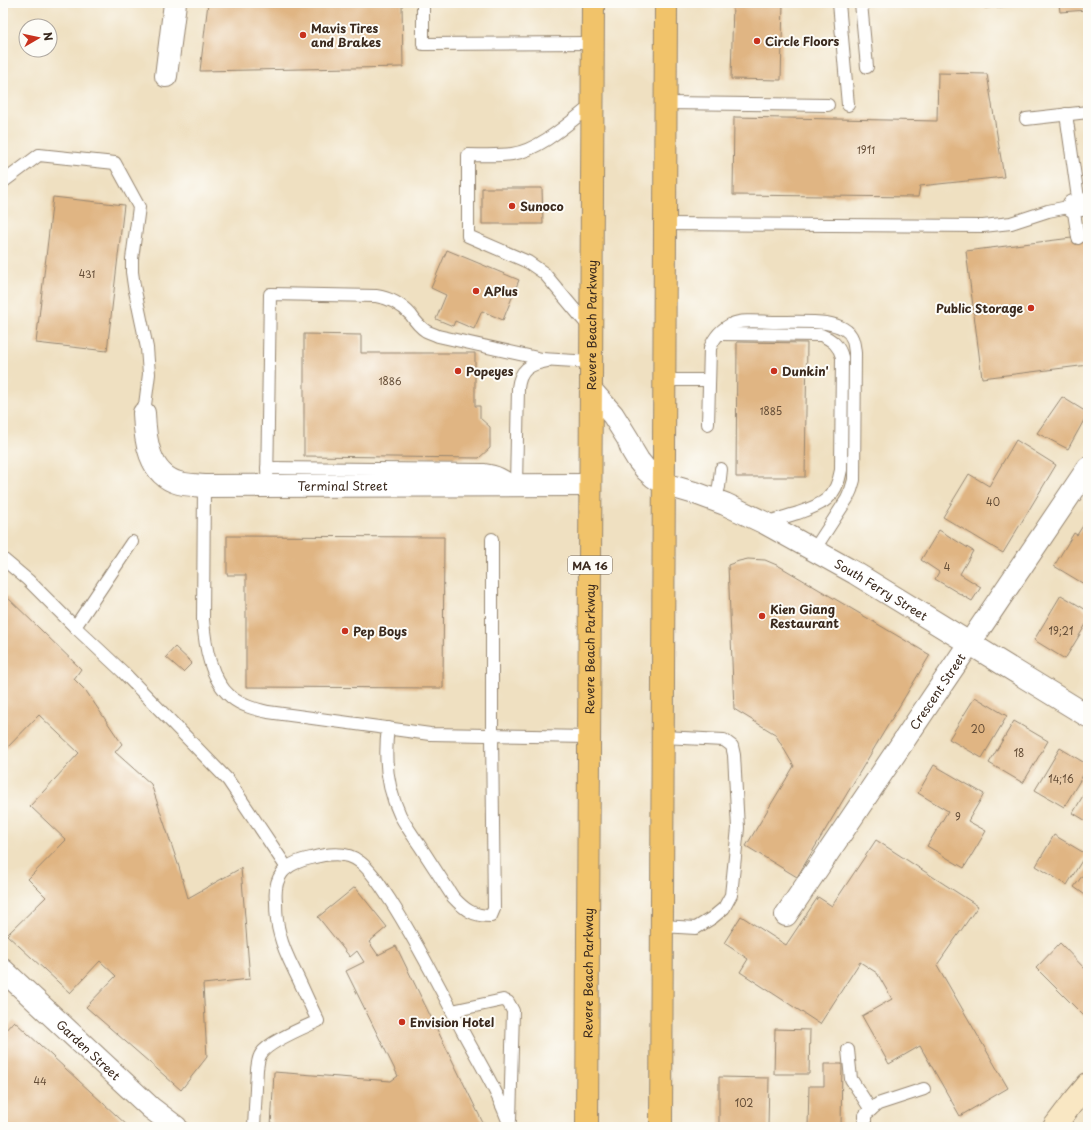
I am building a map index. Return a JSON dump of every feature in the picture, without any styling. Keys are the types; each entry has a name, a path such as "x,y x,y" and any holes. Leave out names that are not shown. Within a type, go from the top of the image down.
{"highway":[{"name":"Revere Beach Parkway","path":"588,1127 593,3"},
{"path":"661,1127 666,3"}],"main road":[{"path":"1054,1127 1088,1084"}],"street":[{"path":"166,76 175,3"},
{"path":"591,390 613,415 628,439 638,460 646,470 664,484"},
{"name":"Terminal Street","path":"144,413 148,446 155,465 162,474 170,480 179,483 204,486 267,477 516,485 590,485"},
{"name":"Crescent Street","path":"786,915 1088,468"},
{"name":"South Ferry Street","path":"664,484 715,500 765,523 855,573 1088,716"},
{"name":"Garden Street","path":"5,975 151,1108 176,1127"}],"lane":[{"path":"423,3 422,44 593,43"},
{"path":"838,3 848,104"},
{"path":"861,3 867,67"},
{"path":"666,103 828,104"},
{"path":"591,330 551,280 536,267 528,262 468,236 468,155 512,154 532,148 548,139 592,105"},
{"path":"1026,119 1088,112"},
{"path":"1066,114 1080,205 1078,238"},
{"path":"3,182 39,155 115,163 139,207 132,259 132,272 147,348 148,374 144,413"},
{"path":"665,224 982,226 1011,223 1048,211 1080,205"},
{"path":"267,477 270,294 387,297 404,308 418,324 438,336 552,360 591,362"},
{"path":"708,424 710,348 713,340 732,324 744,322 815,322 837,326 850,334 853,339 855,353 854,480 852,490 847,499 814,550"},
{"path":"719,334 821,335 837,345 842,357 841,470 838,484 830,497 818,505 765,523"},
{"path":"516,485 519,380 522,374 531,365 552,360"},
{"path":"664,380 709,380"},
{"path":"715,500 719,487 721,469"},
{"path":"204,486 204,633 210,662 222,687 232,697 243,704 268,712 437,735 589,736"},
{"path":"388,728 386,744 388,773 391,789 400,815 453,897 465,910 472,913 491,916 494,909 492,539"},
{"path":"75,627 132,542"},
{"path":"3,559 28,580 123,672 228,780 287,868"},
{"path":"662,926 696,928 724,908 731,895 738,828 734,755 732,746 724,740 663,737"},
{"path":"254,1127 257,1069 261,1053 274,1043 318,1021 284,950 277,923 276,894 278,882 281,874 287,868 309,858 332,854 351,856 364,865 380,885 403,921 452,1011 500,1102 510,1126"},
{"path":"452,1011 503,1000 508,1002 513,1011 510,1126"},
{"path":"848,1050 851,1079 871,1110"},
{"path":"865,1127 865,1115 878,1104 924,1089"}],"building":[{"name":"Mavis Tires and Brakes","path":"208,3 402,3 403,67 200,71"},
{"name":"Circle Floors","path":"733,3 783,3 781,80 731,79"},
{"path":"985,3 1011,3 1012,6 985,8"},
{"path":"1059,3 1086,3 1087,10 1060,12"},
{"path":"938,73 987,74 1004,177 920,186 918,197 733,195 734,117 937,121"},
{"name":"Sunoco","path":"482,188 542,188 543,224 482,224"},
{"path":"53,197 124,205 107,351 36,343"},
{"name":"Public Storage","path":"1088,236 1088,365 982,378 966,251"},
{"name":"APlus","path":"447,250 519,280 503,320 482,311 474,329 455,321 453,326 436,319 446,295 431,288"},
{"path":"304,334 361,335 361,353 475,353 475,406 480,406 480,418 490,427 490,448 479,458 304,456"},
{"path":"737,342 807,343 805,477 736,477"},
{"path":"1062,397 1088,413 1068,449 1037,433"},
{"path":"1016,440 1056,465 1003,553 943,517 969,474 989,486"},
{"path":"1088,518 1088,578 1084,584 1054,566 1074,533 1077,535"},
{"path":"939,530 973,551 960,574 981,587 972,601 935,579 939,572 921,560"},
{"name":"Pep Boys","path":"227,536 444,537 443,688 246,687 246,575 227,575"},
{"path":"748,559 765,560 779,566 930,655 797,877 746,846 794,766 775,734 734,709 728,565"},
{"path":"3,593 81,669 74,679 86,691 122,744 115,752 151,784 188,898 241,868 250,979 203,984 207,1057 181,1090 86,1007 116,976 100,961 70,993 7,935 46,897 28,879 66,840 30,806 79,753 39,715 3,752"},
{"path":"1061,595 1088,611 1088,621 1065,659 1034,640"},
{"path":"175,647 192,663 183,672 166,657"},
{"path":"975,697 1007,716 982,758 949,739"},
{"path":"1014,721 1048,741 1023,783 989,763"},
{"path":"1060,748 1088,765 1064,807 1035,790"},
{"path":"934,765 984,794 968,821 986,831 964,868 927,846 948,811 918,793"},
{"path":"1088,787 1088,822 1073,813"},
{"path":"1054,835 1086,854 1067,885 1036,866"},
{"path":"876,840 978,906 937,965 1008,1088 960,1116 920,1046 889,1064 862,1016 892,999 877,973 860,962 820,1024 740,972 748,959 724,943 741,916 786,945 818,897 832,906"},
{"path":"1088,868 1088,897 1074,887"},
{"name":"Envision Hotel","path":"355,887 387,927 369,942 378,955 396,946 485,1127 271,1127 274,1072 391,1081 398,1076 346,971 364,962 357,951 350,957 318,917"},
{"path":"1060,943 1088,972 1088,1012 1084,1016 1036,968"},
{"path":"14,1021 129,1127 3,1127 3,1033"},
{"path":"775,1029 810,1030 809,1074 774,1074"},
{"path":"824,1064 842,1064 841,1127 808,1127 809,1086 824,1086"},
{"path":"719,1077 769,1078 768,1127 719,1127"}],"place":[{"name":"Mavis Tires and Brakes","path":"303,35"},
{"name":"Circle Floors","path":"757,41"},
{"name":"Sunoco","path":"512,206"},
{"name":"APlus","path":"476,291"},
{"name":"Public Storage","path":"1031,308"},
{"name":"Popeyes","path":"458,371"},
{"name":"Dunkin'","path":"774,371"},
{"name":"Kien Giang Restaurant","path":"762,616"},
{"name":"Pep Boys","path":"345,631"},
{"name":"Envision Hotel","path":"402,1022"}]}
